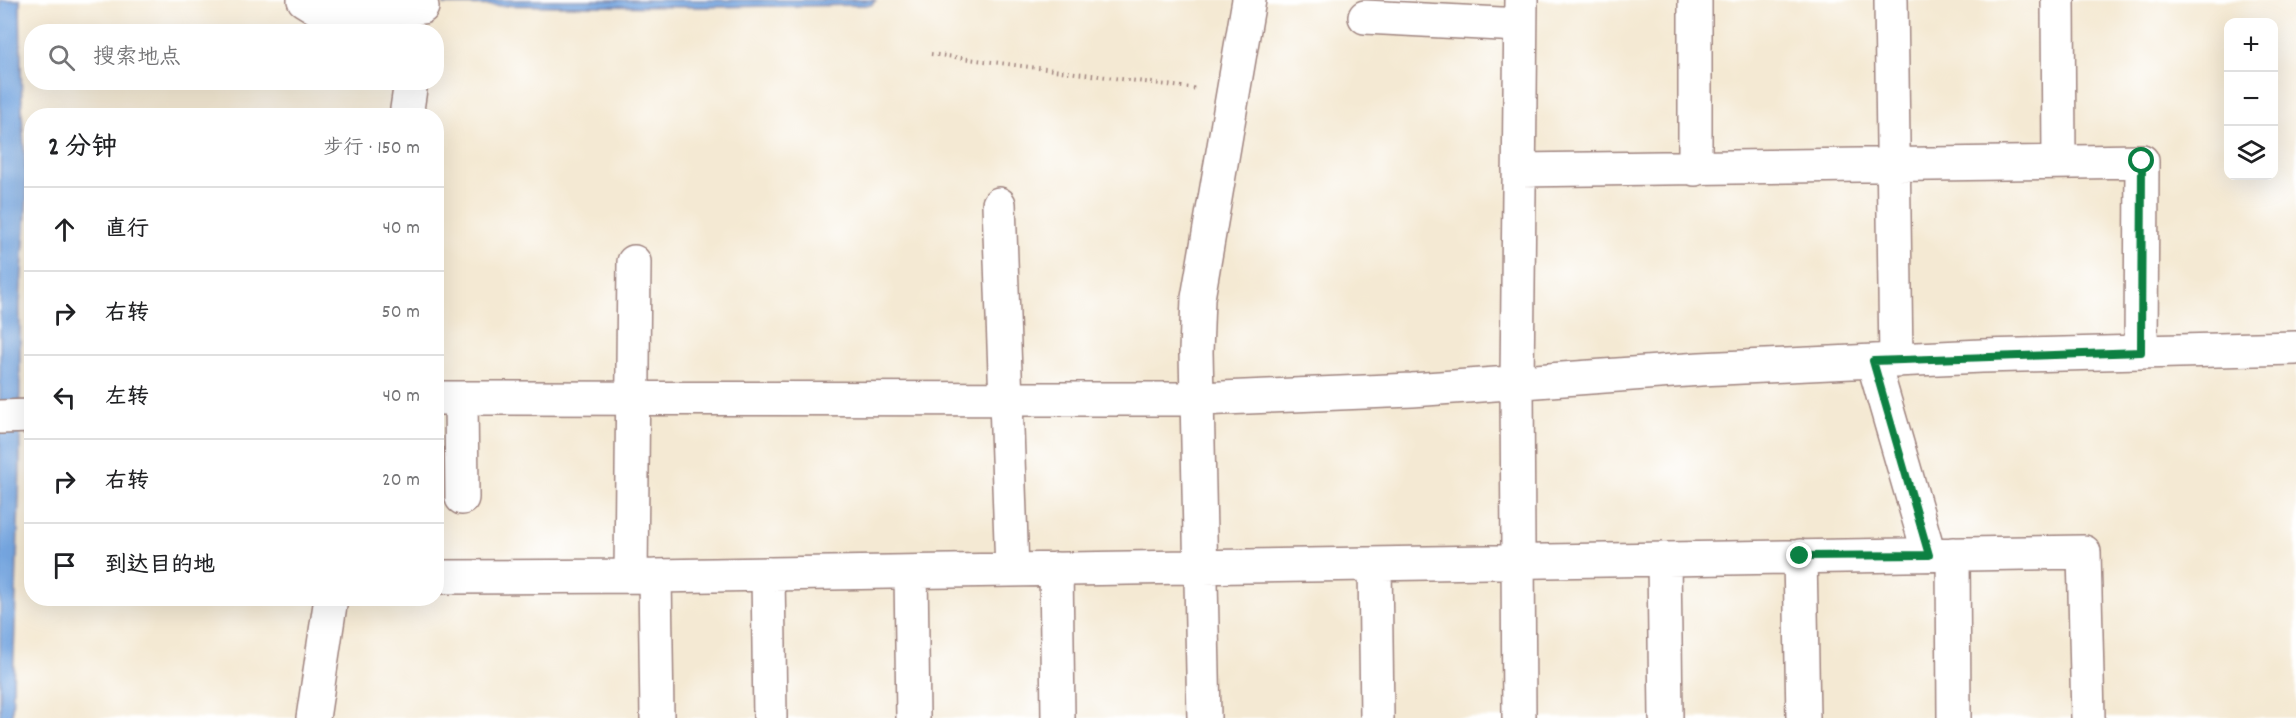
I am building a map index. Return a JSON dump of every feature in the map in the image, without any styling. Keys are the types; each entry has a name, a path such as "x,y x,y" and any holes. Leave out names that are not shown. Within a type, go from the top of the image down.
{"street":[{"path":"304,0 325,13 422,13"},
{"path":"1204,718 1196,352 1198,298 1249,0"},
{"path":"1695,0 1695,169"},
{"path":"1891,0 1893,166 1884,361 1941,554 1954,718"},
{"path":"2058,0 2059,162"},
{"path":"1365,17 1520,13 1517,382 1520,718"},
{"path":"407,108 410,90"},
{"path":"1519,170 2142,161 2141,352"},
{"path":"999,204 1012,570"},
{"path":"634,262 633,399 643,576 657,718"},
{"path":"462,498 449,398 1198,399 1412,390 1700,369 2296,348"},
{"path":"0,417 24,416"},
{"path":"444,577 911,572 2084,552 2088,718"},
{"path":"1800,556 1803,718"},
{"path":"1664,559 1666,718"},
{"path":"1375,564 1377,718"},
{"path":"1056,569 1058,718"},
{"path":"911,572 913,718"},
{"path":"768,574 770,718"},
{"path":"313,718 330,606"}],"path":[{"path":"931,54 1092,77 1234,93"}],"water":[{"path":"0,0 20,0 24,243 20,304 20,468 12,718 0,718"},
{"path":"444,0 876,0 871,5 700,7 444,5"}],"route":[{"path":"1800,556 1929,555 1873,361 2141,352 2142,161"}]}
